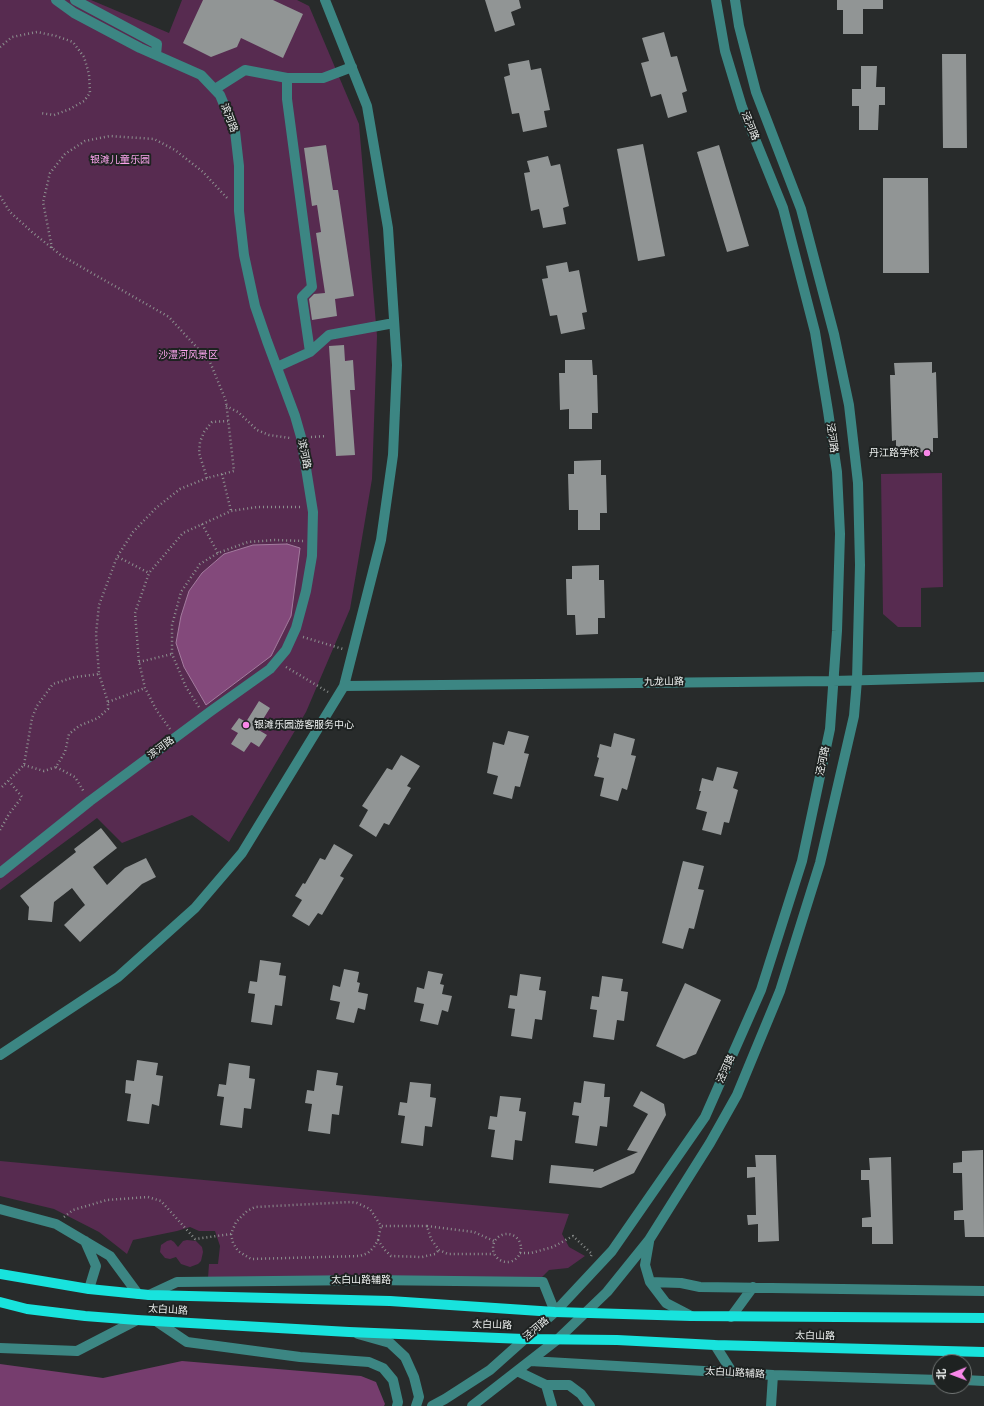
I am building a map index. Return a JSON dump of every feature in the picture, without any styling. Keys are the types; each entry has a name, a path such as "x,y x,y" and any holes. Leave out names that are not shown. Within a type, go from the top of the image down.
{"main road":[{"name":"太白山路","path":"0,1274 89,1289 149,1295 390,1300 555,1312 691,1316 984,1318"},
{"name":"太白山路","path":"0,1302 34,1310 85,1316 348,1332 524,1339 617,1340 715,1345 984,1352"}],"street":[{"name":"滨河路","path":"0,873 90,801 270,669 286,650 296,628 306,591 313,541 312,507 301,437 295,416 255,306 244,255 239,211 239,166 235,131 220,95 201,75 156,55 74,13 56,0"},
{"path":"75,0 157,44 156,55"},
{"path":"0,1055 118,977 195,908 242,853 344,686 381,540 393,455 397,365 388,228 367,106 324,0"},
{"name":"泾河路","path":"432,1406 490,1370 555,1312 612,1251 706,1117 761,990 802,861 830,729 840,534 837,472 816,340 783,208 742,107 725,51 716,0"},
{"name":"泾河路","path":"472,1406 558,1339 607,1292 649,1240 710,1143 737,1095 780,991 820,863 854,716 857,680 860,558 858,484 849,404 834,334 801,209 756,92 739,26 735,0"},
{"path":"215,89 245,70 287,78 323,78 352,67"},
{"path":"287,78 287,99 312,287 302,297 310,352"},
{"path":"277,367 310,352 329,335 394,323"},
{"name":"九龙山路","path":"344,686 833,681 984,677"},
{"path":"0,1209 56,1224 110,1256 138,1294"},
{"path":"649,1240 645,1265 650,1282 666,1303 691,1316"},
{"path":"85,1241 96,1266 89,1289"},
{"name":"太白山路辅路","path":"149,1295 177,1282 375,1280 543,1282 555,1312"},
{"path":"650,1282 681,1282 700,1287 984,1291"},
{"path":"732,1317 754,1287"},
{"path":"0,1348 77,1351 137,1320"},
{"path":"156,1321 187,1342 300,1357 369,1362 383,1368 393,1380 398,1402 397,1406"},
{"path":"348,1332 390,1343 405,1357 414,1377 419,1397 416,1406"},
{"path":"715,1345 732,1372"},
{"name":"太白山路辅路","path":"530,1361 772,1375 932,1380"},
{"path":"516,1371 546,1385 569,1385 581,1394 590,1406"},
{"path":"771,1406 772,1375"},
{"path":"972,1380 984,1381"},
{"path":"546,1385 552,1406"}],"path":[{"path":"0,47 12,37 37,32 56,36 73,42 84,57 89,74 90,93 84,101 70,109 54,115 40,113"},
{"path":"53,248 43,202 50,173 65,154 85,141 110,136 154,139 175,150 203,172 239,211"},
{"path":"0,196 10,212 62,256 169,317 210,362 226,401 234,471 207,478 180,489 156,508 133,532 117,557 99,606 96,634 99,674 108,702 108,708 98,718 79,726 69,734 65,752 56,766 44,771 24,766"},
{"path":"226,406 238,412 257,430 269,435 285,438 327,436"},
{"path":"207,478 199,453 200,442 204,432 212,422 228,421"},
{"path":"222,474 231,511"},
{"path":"176,737 157,711 145,688 139,662 135,613 149,573 183,533 231,511 257,507 312,507"},
{"path":"202,524 218,553"},
{"path":"204,716 186,687 172,654 172,625 181,592 200,564 218,553 248,542 276,540 313,541"},
{"path":"117,557 149,573"},
{"path":"293,634 353,652"},
{"path":"139,662 172,654"},
{"path":"277,661 337,698"},
{"path":"0,789 24,766 32,718 37,706 53,684 75,677 99,674"},
{"path":"108,702 145,688"},
{"path":"56,766 75,777 90,801"},
{"path":"0,830 9,814 22,797 9,781"},
{"path":"56,1224 73,1210 86,1205 107,1200 148,1197 161,1201 195,1239 231,1234"},
{"path":"351,1202 370,1209 381,1226 378,1240 368,1253 360,1256 251,1259 238,1251 231,1234 236,1222 247,1211 255,1207 351,1202"},
{"path":"381,1226 427,1226 474,1232 494,1241"},
{"path":"427,1226 431,1239 439,1250 448,1254 494,1254"},
{"path":"501,1234 510,1234 518,1239 521,1248 520,1252 518,1257 510,1262 500,1261 494,1254 492,1245 501,1234"},
{"path":"520,1252 531,1253 553,1247 573,1236 592,1254 587,1260"},
{"path":"378,1240 384,1250 391,1256 422,1257 435,1254 439,1250"}],"green space":[{"name":"沙澧河风景区","path":"0,0 91,0 169,33 182,0 297,0 309,6 359,124 377,336 372,479 350,609 306,712 229,842 192,815 122,843 97,818 0,890"},
{"path":"942,473 943,587 921,588 921,627 898,627 883,614 881,474"},
{"path":"0,1161 569,1214 562,1234 569,1247 585,1256 568,1268 549,1270 542,1277 208,1278 209,1264 218,1264 220,1246 215,1231 199,1231 190,1227 133,1240 127,1254 99,1232 54,1209 0,1196"},
{"path":"171,1240 178,1247 183,1241 196,1241 202,1247 203,1252 201,1261 190,1267 181,1264 176,1257 170,1259 165,1258 160,1252 161,1245"}],"shaded area":[{"path":"287,544 300,548 291,616 271,656 206,705 184,667 176,643 181,616 189,591 202,573 224,554 253,545"},
{"path":"182,1361 361,1376 376,1382 385,1404 384,1406 0,1406 0,1364 103,1378"}],"building":[{"path":"203,0 273,0 303,14 283,58 241,38 237,47 211,57 183,43"},
{"path":"485,0 519,0 521,8 511,12 515,25 495,32"},
{"path":"837,0 883,0 883,9 863,9 863,34 843,34 843,10 837,10"},
{"path":"664,32 671,57 677,56 687,91 682,93 687,112 668,118 661,94 651,97 641,63 649,61 642,38"},
{"path":"942,54 966,54 967,148 943,148"},
{"path":"529,60 531,70 541,68 550,110 544,111 547,127 523,132 519,113 512,114 504,77 510,75 508,64"},
{"path":"861,66 877,66 876,87 885,87 885,105 879,105 878,130 859,130 859,106 852,106 852,89 861,89"},
{"path":"643,144 665,256 638,261 617,149"},
{"path":"326,145 333,190 338,190 354,296 335,299 337,316 312,320 309,299 314,294 325,293 316,233 321,232 317,205 312,206 304,148"},
{"path":"719,145 749,246 727,252 697,152"},
{"path":"548,156 551,166 560,164 569,206 563,208 566,224 543,228 539,209 531,211 524,173 530,172 527,161"},
{"path":"883,178 928,178 929,273 883,273"},
{"path":"567,262 569,272 579,270 587,312 582,313 585,329 561,334 557,315 550,316 542,279 548,278 546,266"},
{"path":"344,345 345,361 353,360 355,390 350,390 355,455 336,456 329,346"},
{"path":"565,360 592,360 593,375 597,375 598,413 592,413 592,429 569,429 569,409 560,410 559,373 565,373"},
{"path":"932,362 932,373 936,372 938,438 933,438 933,452 896,453 896,440 892,441 890,375 895,375 894,363"},
{"path":"601,460 601,475 606,475 607,513 600,513 600,530 578,530 578,510 569,510 568,474 574,474 574,461"},
{"path":"599,565 599,580 604,580 605,618 598,618 598,634 576,635 575,615 567,615 566,579 572,579 572,566"},
{"name":"银滩乐园游客服务中心","path":"259,701 270,708 257,729 267,735 259,747 251,742 244,752 231,744 238,733 231,729 239,718 246,722"},
{"path":"508,731 529,736 524,753 529,754 520,787 515,786 512,799 493,794 498,776 487,773 493,742 504,745"},
{"path":"614,733 635,739 631,755 636,756 627,790 622,788 618,801 600,796 604,778 594,776 599,758 597,757 600,744 611,747"},
{"path":"401,755 420,766 407,786 411,788 389,825 384,823 376,837 359,826 368,810 362,806 387,768 392,770"},
{"path":"717,767 738,772 733,788 738,790 729,823 724,822 721,835 702,830 707,812 696,809 701,791 699,791 702,778 713,781"},
{"path":"101,828 117,848 93,867 107,885 125,868 146,858 156,877 142,884 80,942 64,925 85,905 72,888 54,902 52,922 28,920 29,907 20,896 76,852 74,849"},
{"path":"334,844 353,855 340,876 344,878 322,915 318,913 309,926 292,916 302,900 295,896 303,883 305,884 320,858 325,860"},
{"path":"683,861 704,866 698,889 704,890 694,929 689,928 683,949 662,943"},
{"path":"260,960 281,963 279,975 286,976 282,1006 275,1005 272,1025 251,1022 255,994 248,993 250,981 257,982"},
{"path":"344,969 359,972 357,982 360,983 358,992 368,994 365,1010 358,1008 354,1023 336,1019 340,1002 330,1000 333,985 340,987"},
{"path":"428,971 443,974 440,984 444,985 442,994 452,996 448,1012 442,1010 438,1025 420,1021 424,1004 414,1002 417,987 424,989"},
{"path":"520,974 541,977 539,990 546,991 542,1020 535,1019 532,1039 511,1036 515,1009 508,1008 510,995 517,996"},
{"path":"602,976 623,979 621,991 628,992 624,1021 617,1020 614,1040 593,1037 597,1010 590,1009 592,996 599,997"},
{"path":"685,983 721,1000 696,1054 684,1059 656,1046"},
{"path":"137,1060 158,1063 156,1075 163,1076 159,1106 152,1104 149,1124 127,1121 131,1094 125,1093 126,1080 134,1081"},
{"path":"229,1063 250,1066 249,1078 255,1079 251,1109 244,1108 242,1128 220,1125 224,1097 217,1096 219,1084 226,1085"},
{"path":"317,1070 338,1073 336,1085 343,1086 339,1115 332,1114 330,1134 308,1131 312,1104 305,1103 307,1090 314,1091"},
{"path":"584,1081 605,1084 604,1097 610,1097 607,1127 600,1126 597,1146 575,1143 579,1116 572,1115 574,1102 581,1103"},
{"path":"410,1082 431,1084 430,1097 436,1098 432,1127 425,1126 423,1146 401,1143 405,1116 398,1115 400,1102 407,1103"},
{"path":"641,1091 664,1104 666,1115 634,1173 601,1188 549,1183 551,1165 594,1169 593,1172 638,1152 627,1150 648,1114 633,1106"},
{"path":"500,1096 521,1098 519,1111 526,1112 522,1141 515,1140 513,1160 491,1157 495,1130 488,1129 490,1116 497,1117"},
{"path":"983,1150 984,1237 965,1237 964,1220 954,1220 954,1211 963,1210 962,1173 953,1173 953,1163 962,1162 962,1151"},
{"path":"755,1155 776,1155 779,1241 758,1242 758,1224 748,1225 747,1215 756,1215 755,1177 747,1178 747,1167 756,1167"},
{"path":"891,1157 893,1244 872,1244 872,1227 862,1227 862,1218 871,1217 869,1180 861,1180 861,1170 870,1170 869,1158"}],"place":[{"name":"丹江路学校","path":"927,453"},
{"name":"银滩乐园游客服务中心","path":"246,725"}],"park label":[{"name":"银滩儿童乐园","path":"120,160"}]}
